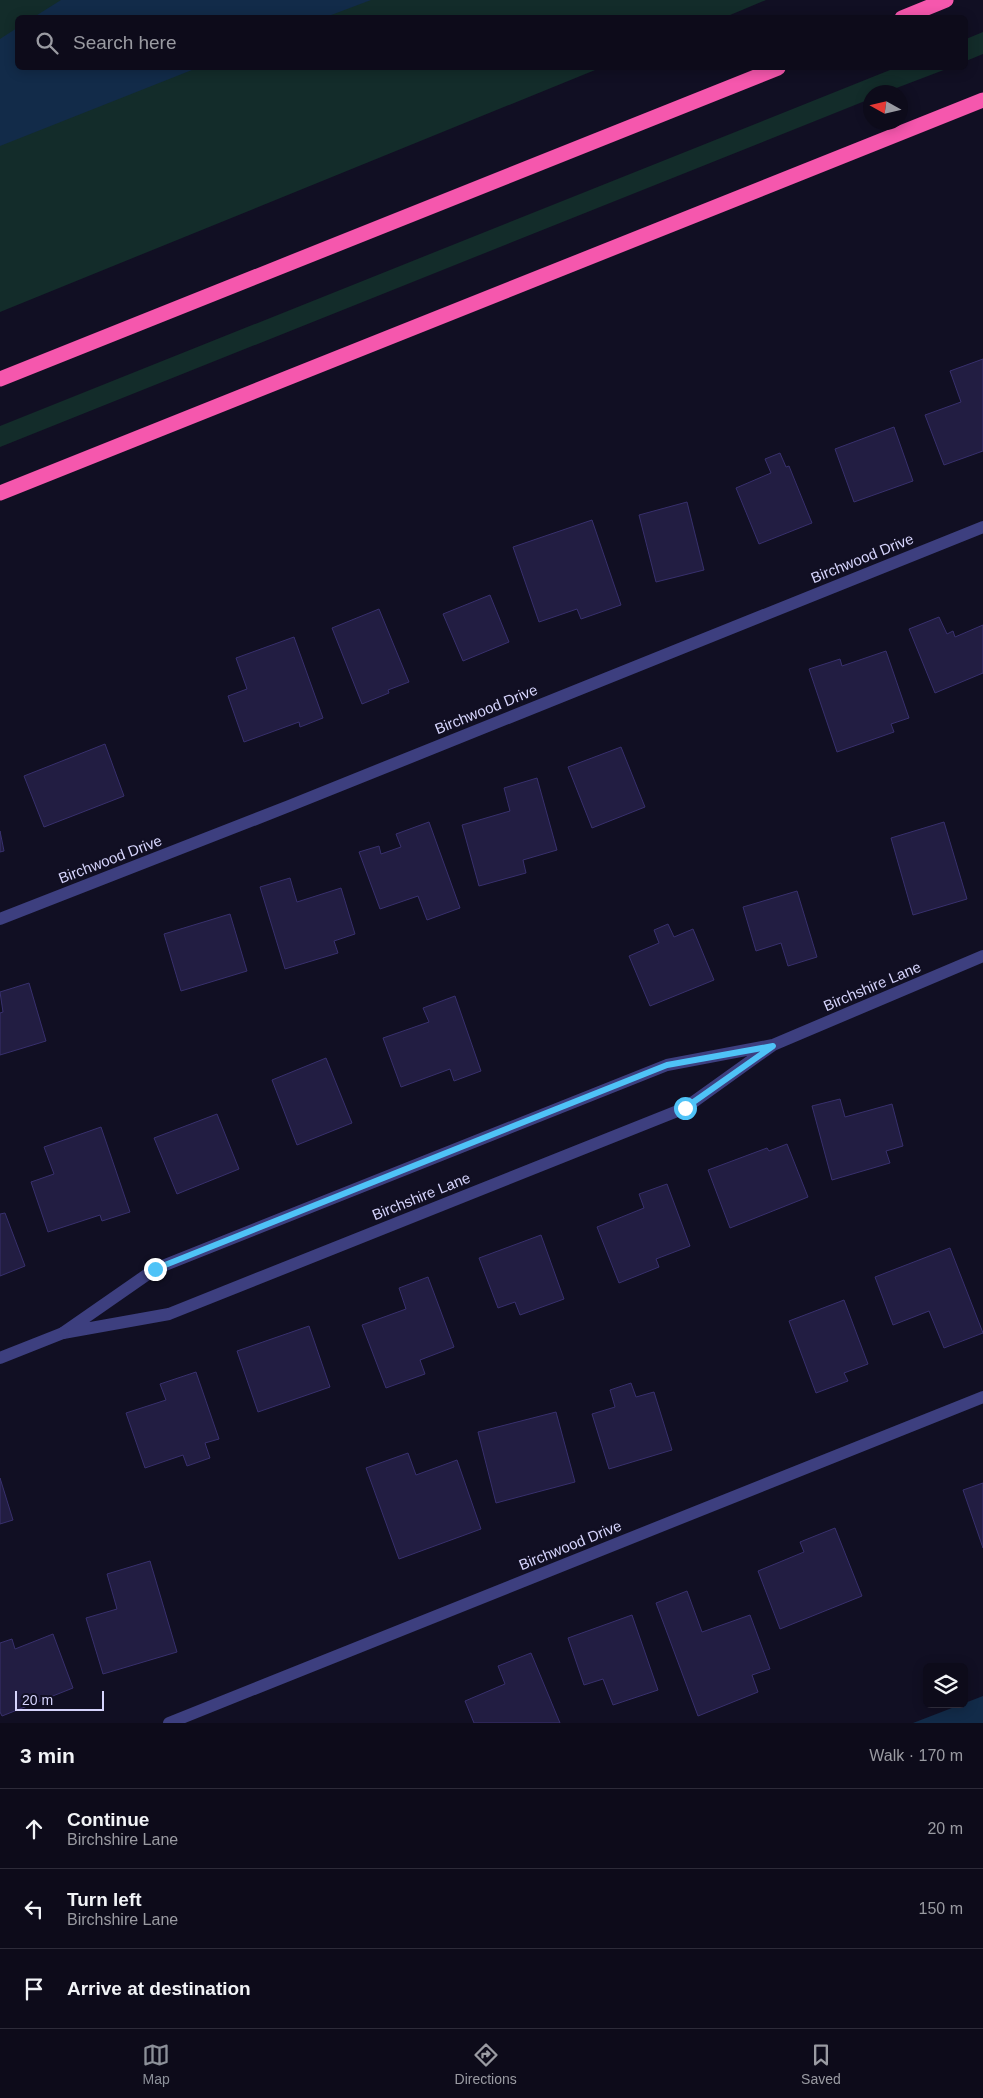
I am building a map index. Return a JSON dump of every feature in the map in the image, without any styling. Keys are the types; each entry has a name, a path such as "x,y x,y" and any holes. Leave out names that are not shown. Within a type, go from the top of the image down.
{"highway":[{"path":"909,15 946,0"},
{"path":"0,379 773,70"},
{"path":"0,493 983,100"}],"street":[{"name":"Birchwood Drive","path":"0,920 983,527"},
{"name":"Birchshire Lane","path":"0,1358 63,1333 169,1314 685,1108 773,1046 983,956"},
{"name":"Birchshire Lane","path":"63,1333 155,1269 667,1065 773,1046"},
{"name":"Birchwood Drive","path":"169,1723 983,1397"}],"green space":[{"path":"0,0 766,0 730,15 15,15 15,70 595,70 0,312"},
{"path":"983,32 983,54 968,60 968,38"},
{"path":"890,70 944,70 904,85 863,85 863,102 0,447 0,426"}],"water":[{"path":"61,0 371,0 331,15 37,15"},
{"path":"15,29 15,70 192,70 0,146 0,39"},
{"path":"983,1696 983,1723 913,1723 952,1708 968,1708 968,1702"}],"building":[{"path":"983,359 983,451 944,465 925,415 961,402 950,371"},
{"path":"894,427 913,481 854,502 835,449"},
{"path":"780,453 786,467 789,466 812,523 759,544 736,488 771,473 765,459"},
{"path":"687,502 704,570 656,582 639,515"},
{"path":"592,520 621,605 581,619 577,609 539,622 513,547"},
{"path":"490,595 509,642 463,661 443,614"},
{"path":"379,609 409,682 388,690 389,693 362,704 332,628"},
{"path":"939,617 947,634 953,631 955,637 983,625 983,673 935,693 909,629"},
{"path":"294,637 323,718 300,727 299,722 244,742 228,696 247,689 236,658"},
{"path":"886,651 909,718 891,724 894,732 837,752 809,669 840,659 842,666"},
{"path":"105,744 124,796 44,827 24,776"},
{"path":"621,747 645,807 592,828 568,767"},
{"path":"537,778 557,850 523,860 526,873 479,886 462,825 510,811 504,788"},
{"path":"429,822 460,908 427,920 418,896 380,909 359,852 379,846 381,854 401,847 396,834"},
{"path":"944,822 967,899 913,915 891,838"},
{"path":"0,831 4,851 0,852"},
{"path":"290,878 297,902 341,888 355,934 334,941 338,953 285,969 260,887"},
{"path":"797,891 817,957 788,966 781,943 756,951 743,907"},
{"path":"230,914 247,971 181,991 164,934"},
{"path":"668,924 674,937 693,929 714,980 650,1006 629,956 659,943 654,930"},
{"path":"29,983 46,1041 0,1055 0,1013 3,1012 0,992"},
{"path":"455,996 481,1071 454,1081 450,1069 401,1087 383,1038 429,1022 423,1008"},
{"path":"326,1058 352,1123 297,1145 272,1080"},
{"path":"840,1099 845,1117 892,1104 903,1146 886,1151 890,1163 832,1180 812,1106"},
{"path":"217,1114 239,1169 177,1194 154,1138"},
{"path":"101,1127 130,1212 102,1221 100,1215 48,1232 31,1182 54,1174 44,1147"},
{"path":"787,1144 808,1197 730,1228 708,1170 767,1148 769,1151"},
{"path":"667,1184 690,1246 656,1259 659,1267 619,1283 597,1227 644,1208 639,1194"},
{"path":"5,1213 25,1266 0,1276 0,1214"},
{"path":"541,1235 564,1299 520,1315 515,1302 498,1308 479,1258"},
{"path":"950,1248 983,1333 944,1348 929,1311 893,1325 875,1277"},
{"path":"428,1277 454,1347 420,1360 425,1374 386,1388 362,1325 406,1309 399,1288"},
{"path":"844,1300 868,1364 844,1373 848,1381 816,1393 789,1321"},
{"path":"309,1326 330,1387 258,1412 237,1351"},
{"path":"196,1372 219,1439 205,1443 210,1458 187,1466 183,1455 145,1468 126,1413 166,1400 160,1384"},
{"path":"631,1383 636,1397 654,1392 672,1450 609,1469 592,1414 615,1407 610,1390"},
{"path":"556,1412 575,1482 496,1503 478,1432"},
{"path":"408,1453 416,1475 457,1460 481,1529 399,1559 366,1468"},
{"path":"0,1478 13,1520 0,1524"},
{"path":"983,1483 983,1548 963,1490"},
{"path":"835,1528 862,1596 780,1629 758,1571 804,1552 800,1542"},
{"path":"150,1561 177,1652 103,1674 86,1618 117,1609 107,1574"},
{"path":"687,1591 702,1632 750,1615 770,1669 752,1675 758,1692 698,1716 656,1603"},
{"path":"632,1615 658,1690 613,1705 603,1679 584,1685 568,1638"},
{"path":"53,1634 73,1688 2,1716 0,1712 0,1643 12,1639 15,1649"},
{"path":"531,1653 560,1723 474,1723 465,1701 505,1684 498,1666"}],"route":[{"path":"155,1269 667,1065 773,1046 685,1108"}]}
